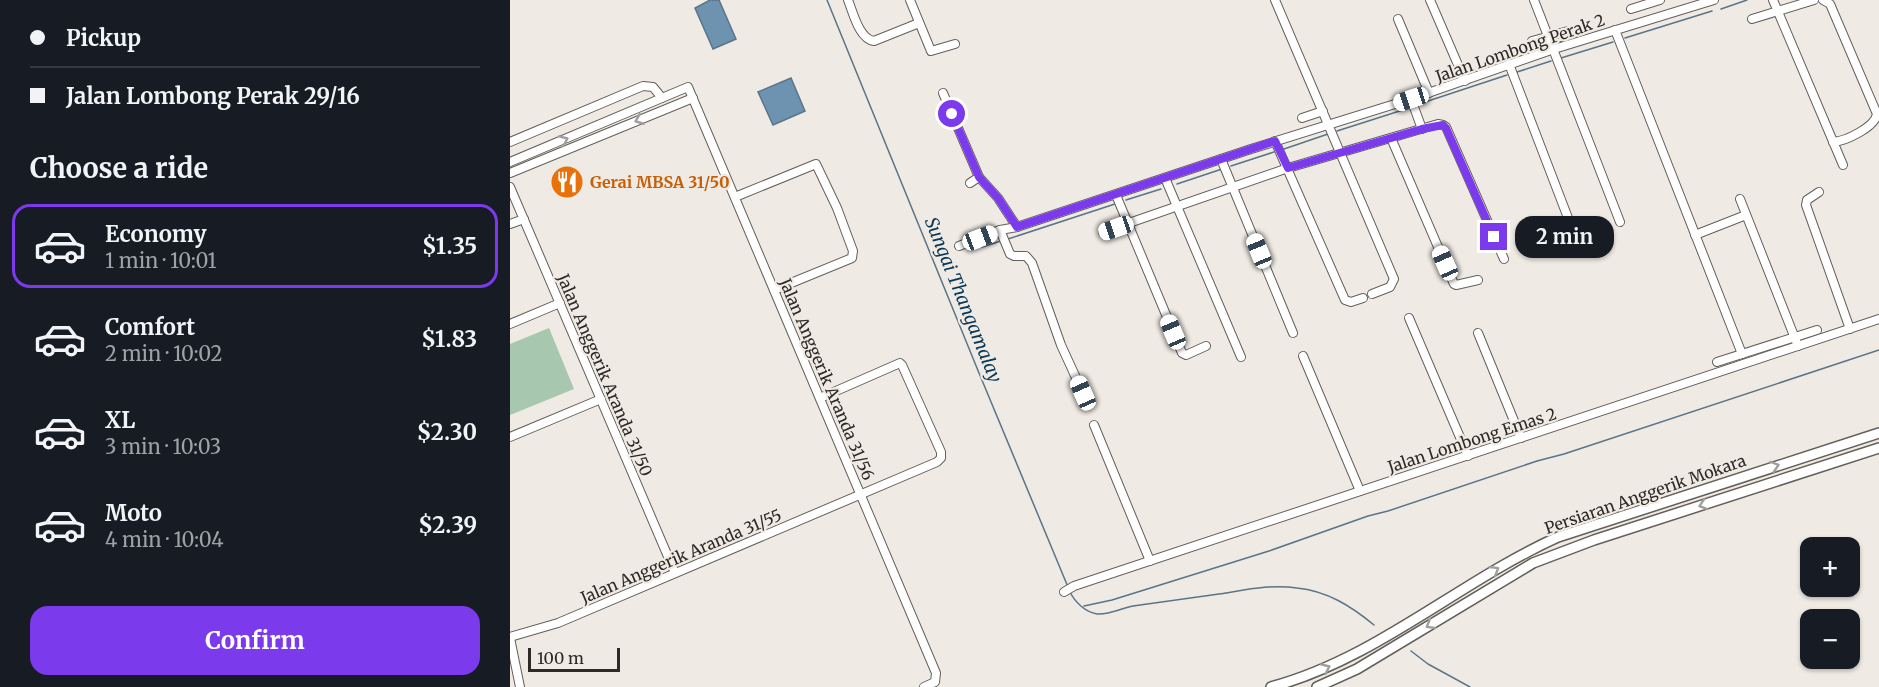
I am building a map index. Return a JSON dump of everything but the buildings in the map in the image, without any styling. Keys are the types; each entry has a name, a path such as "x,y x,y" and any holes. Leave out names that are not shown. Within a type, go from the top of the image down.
{"main road":[{"name":"Persiaran Anggerik Mokara","path":"1271,687 1332,666 1526,551 1558,537 1879,433"},
{"name":"Persiaran Anggerik Mokara","path":"1317,687 1358,669 1533,563 1594,540 1879,448"}],"street":[{"path":"848,0 863,36 868,40 874,41 919,23"},
{"path":"910,0 931,51 955,44"},
{"path":"1275,0 1394,279 1390,287 1372,294"},
{"path":"1430,0 1465,81"},
{"path":"1534,0 1620,222"},
{"path":"1631,9 1656,0 1660,16"},
{"name":"Jalan Lombong Perak 2","path":"959,246 1003,237 1017,227 1275,141 1411,99 1554,49 1712,0"},
{"path":"1773,0 1843,165"},
{"path":"1752,19 1815,0"},
{"path":"1823,0 1830,4 1877,114 1876,121 1871,125 1841,142 1833,142"},
{"path":"1398,19 1429,93"},
{"path":"1615,30 1742,354"},
{"path":"1532,41 1568,31"},
{"path":"1509,64 1578,244"},
{"path":"510,142 643,86 653,87 662,98 510,162"},
{"name":"Jalan Anggerik Aranda 31/56","path":"662,98 688,87 693,98 936,673 935,682 924,687"},
{"path":"943,93 979,177 998,198 1017,227"},
{"path":"510,173 693,98"},
{"path":"1411,99 1422,129"},
{"path":"1302,118 1323,111"},
{"path":"1103,232 1288,168 1438,124 1446,128 1504,259"},
{"path":"1391,138 1454,284 1478,280"},
{"path":"1275,141 1345,300 1351,302 1363,298"},
{"path":"1221,159 1293,333"},
{"path":"735,197 816,164 837,208 853,251 852,258 774,290"},
{"path":"970,183 979,177"},
{"path":"1165,178 1241,357"},
{"name":"Jalan Anggerik Aranda 31/50","path":"510,187 675,573"},
{"path":"1819,192 1806,200 1806,205 1848,326"},
{"path":"1116,195 1182,353 1186,355 1206,346"},
{"path":"1740,199 1798,346"},
{"path":"1695,235 1746,215"},
{"path":"510,224 524,219"},
{"path":"1003,237 1010,254 1026,256 1032,263 1061,345 1083,393"},
{"path":"510,324 560,303"},
{"path":"1409,318 1468,456"},
{"name":"Jalan Lombong Emas 2","path":"1064,592 1074,586 1798,346 1848,326 1879,319"},
{"path":"1717,362 1817,330"},
{"path":"1478,333 1521,438"},
{"path":"1303,356 1360,491"},
{"name":"Jalan Anggerik Aranda 31/55","path":"510,637 558,623 938,462 941,458 941,453 903,365 900,363 820,398"},
{"path":"510,437 600,399"},
{"path":"1094,425 1150,561"},
{"path":"510,637 520,687"}],"green space":[{"path":"549,328 574,389 510,415 510,344"}],"water":[{"path":"710,0 719,0 736,39 713,49 695,8"},
{"path":"791,78 805,111 773,125 758,92"}],"waterway":[{"name":"Sungai Thangamalay","path":"827,0 1068,587"},
{"path":"1721,9 1747,0"},
{"path":"1625,38 1712,11"},
{"path":"1557,43 1577,37"},
{"path":"1561,58 1613,42"},
{"path":"1526,53 1546,46"},
{"path":"1517,72 1551,61"},
{"path":"1422,103 1507,75"},
{"path":"1337,131 1409,108"},
{"path":"1284,149 1328,134"},
{"path":"1231,166 1274,152"},
{"path":"1177,184 1222,169"},
{"path":"1126,200 1161,189"},
{"path":"1008,239 1115,204"},
{"path":"982,247 1001,241"},
{"path":"1084,606 1112,600 1269,551 1368,516 1879,350"},
{"path":"1070,592 1085,609 1102,614 1133,606 1248,589 1297,588 1318,592 1338,600 1374,625"},
{"path":"1411,651 1428,664 1470,687"}],"place":[{"name":"Gerai MBSA 31/50","path":"567,182"}],"route":[{"path":"952,114 979,177 998,198 1017,227 1275,141 1288,168 1438,124 1443,125 1494,237"}]}
